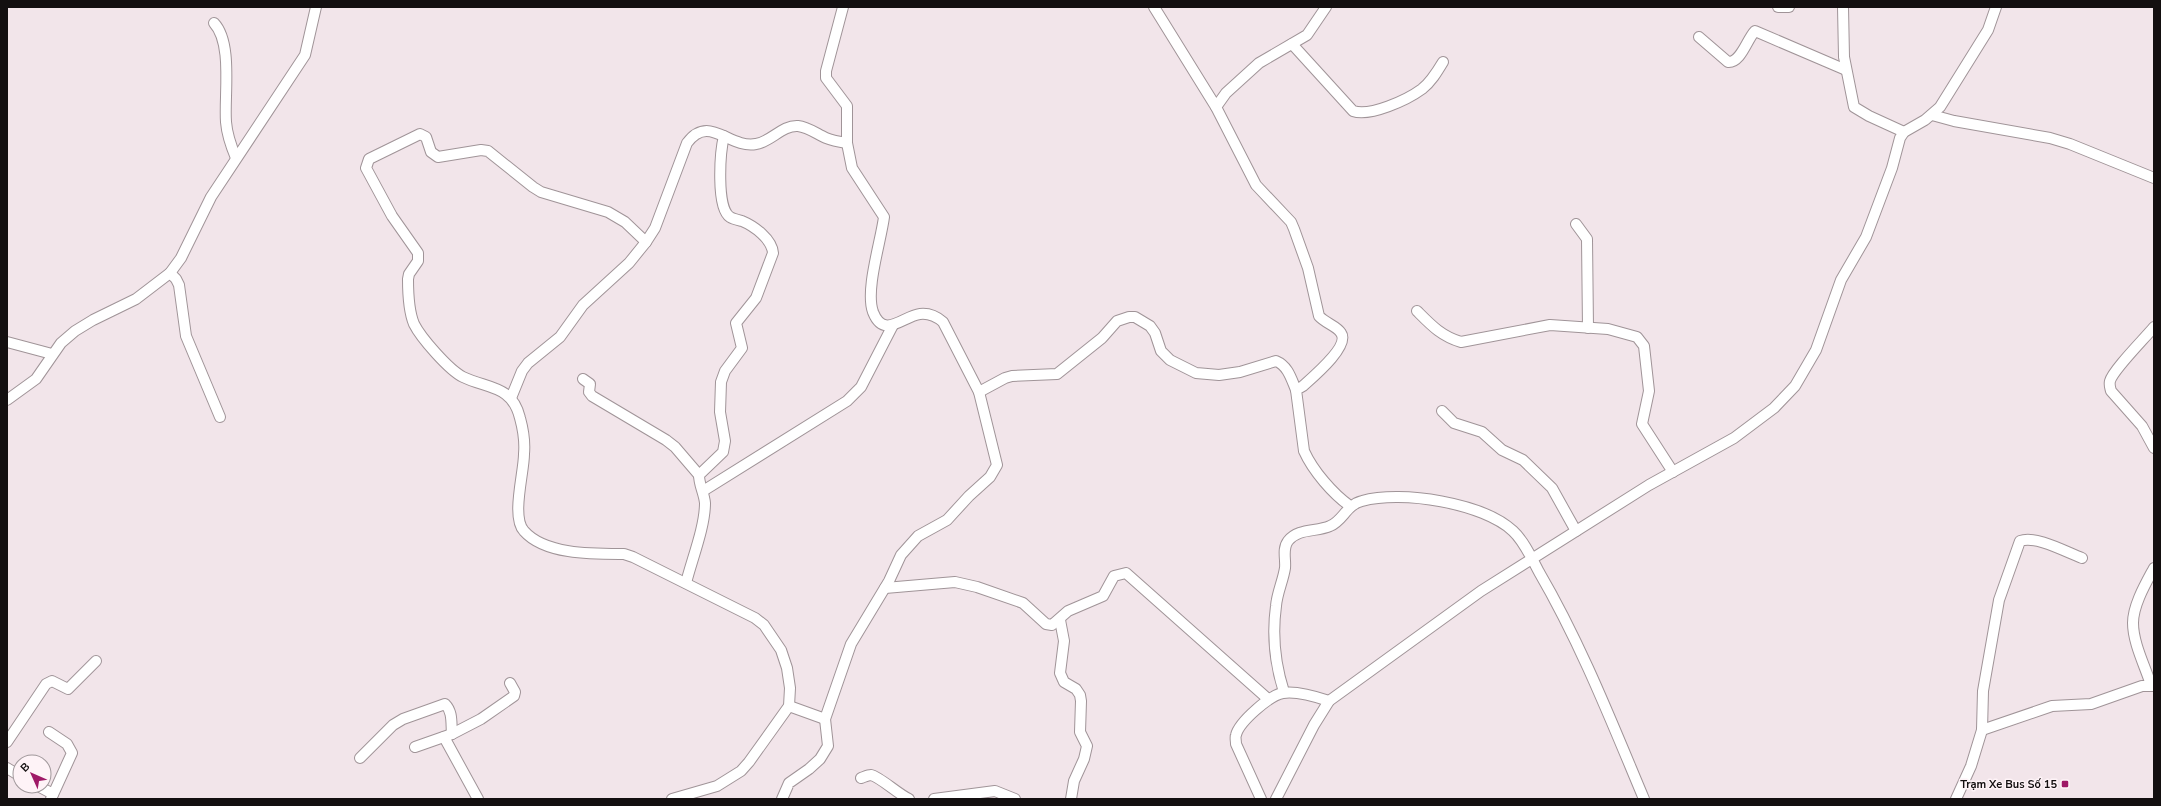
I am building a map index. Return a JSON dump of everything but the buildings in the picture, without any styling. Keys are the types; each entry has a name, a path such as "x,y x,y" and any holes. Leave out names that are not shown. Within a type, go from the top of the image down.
{"street":[{"path":"7,400 36,379 61,343 83,325 136,299 170,273 181,258 211,197 305,54 316,7"},
{"path":"782,799 789,783 820,759 828,746 828,731 825,719 851,644 885,588 901,555 918,536 947,520 995,471 996,459 979,392 943,322 936,316 919,314 893,326 886,326 879,322 876,317 872,303 874,267 884,217 852,168 847,143 847,106 826,78 826,71 843,7"},
{"path":"1154,7 1216,107 1256,185 1291,222 1308,268 1319,316 1324,322 1341,331 1343,337 1340,349 1303,386 1296,390"},
{"path":"1216,107 1226,93 1259,63 1307,35 1326,7"},
{"path":"1778,7 1789,7"},
{"path":"1843,7 1844,57 1854,107 1869,116 1904,132"},
{"path":"1276,799 1314,725 1329,701 1481,591 1576,531 1757,423 1796,386 1806,371 1816,350 1841,280 1866,237 1892,168 1897,147 1904,132 1932,115 1940,107 1988,30 1996,7"},
{"path":"214,23 220,28 224,43 226,121 228,138 236,158"},
{"path":"1699,37 1728,62 1733,62 1737,60 1751,35 1755,31 1846,70"},
{"path":"1292,44 1353,111 1359,113 1384,107 1422,89 1433,78 1443,62"},
{"path":"1932,115 2050,138 2070,144 2154,178"},
{"path":"511,398 522,371 528,363 560,337 583,305 632,260 646,242 655,228 687,143 692,137 704,130 711,131 742,144 758,144 788,128 796,126 803,127 833,141 847,143"},
{"path":"646,242 617,216 541,192 488,151 481,150 438,157 431,152 426,137 420,134 369,159 366,168 392,216 418,253 418,261 409,274 408,279 412,318 417,328 430,346 457,373 466,378 499,389 511,398 521,419 524,448 518,517 523,530 528,535 555,549 624,554 686,582 755,618 764,625 781,650 787,668 790,688 789,706 749,762 740,771 717,786 672,799"},
{"path":"699,475 723,452 725,441 720,412 722,376 742,348 736,322 754,302 773,253 772,247 765,238 747,223 730,217 722,207 721,157 724,136"},
{"path":"1576,224 1587,239 1588,328"},
{"path":"170,273 179,285 186,336 220,417"},
{"path":"1417,310 1435,330 1447,338 1461,342 1473,341 1550,325 1608,329 1637,337 1641,341 1645,351 1649,391 1642,424 1673,472"},
{"path":"979,392 1012,376 1057,374 1102,338 1117,321 1129,317 1135,317 1150,326 1155,333 1161,351 1170,360 1196,373 1219,376 1240,372 1276,361 1283,364 1289,373 1296,390 1304,451 1308,459 1341,499 1350,506"},
{"path":"703,491 847,401 861,388 893,326"},
{"path":"2154,327 2116,372 2110,380 2109,386 2111,391 2142,426 2154,448"},
{"path":"7,342 52,354"},
{"path":"583,379 590,384 589,392 592,396 666,440 675,447 699,475 703,491 703,518 686,582"},
{"path":"1442,411 1454,423 1482,432 1502,450 1523,460 1552,488 1576,531"},
{"path":"1284,692 1274,650 1276,604 1281,591 1286,566 1284,549 1286,543 1299,533 1333,525 1350,506 1361,501 1408,496 1486,513 1500,520 1515,532 1552,595 1596,687 1644,799"},
{"path":"1956,799 1972,766 1982,730 1983,692 1999,600 2020,542 2027,539 2040,542 2082,558"},
{"path":"1982,730 2052,706 2091,704 2142,686 2153,685 2136,640 2133,622 2135,611 2154,568"},
{"path":"885,588 955,582 984,588 1023,603 1046,624 1052,625 1060,620 1068,611 1103,596 1114,576 1126,573 1268,699"},
{"path":"1060,620 1064,641 1060,672 1064,682 1076,689 1080,696 1080,732 1087,746 1084,759 1074,781 1071,799"},
{"path":"7,742 46,684 52,681 68,689 96,661"},
{"path":"415,747 448,735 481,719 514,696 515,692 510,683"},
{"path":"1261,799 1236,744 1236,735 1239,728 1268,699 1284,692 1311,696 1329,701"},
{"path":"360,758 393,725 403,719 444,704 449,709 451,714 448,735 478,799"},
{"path":"789,706 825,719"},
{"path":"49,732 68,744 72,753 52,797"},
{"path":"861,778 870,775 875,777 898,794 909,799"},
{"path":"934,799 995,791 1001,792 1015,799"}],"place":[{"name":"Trạm Xe Bus Số 15","path":"2065,784"}]}
